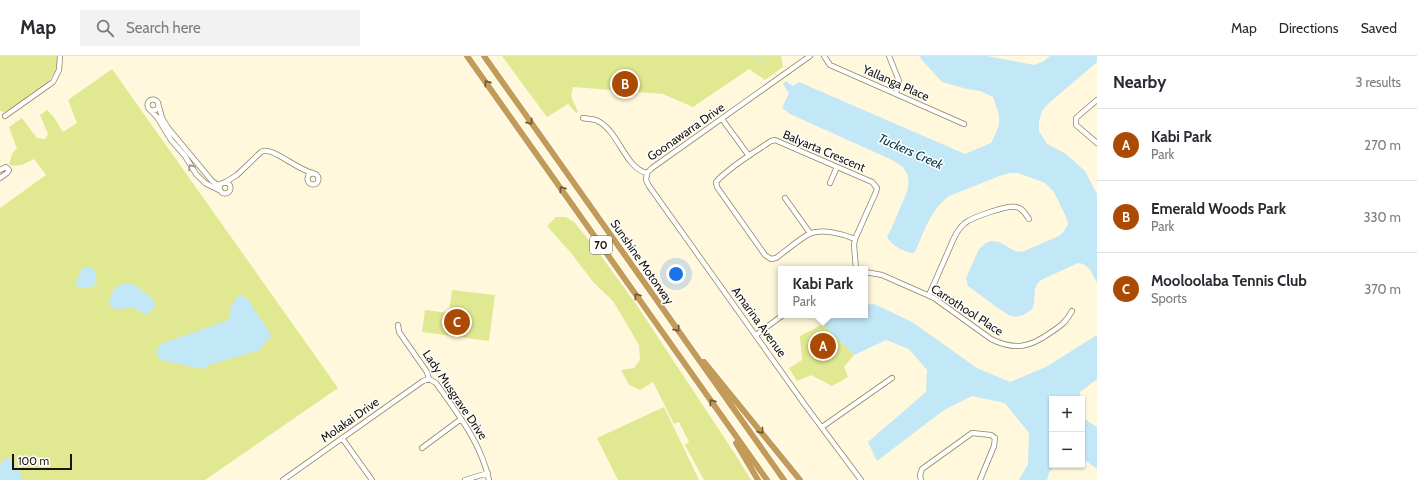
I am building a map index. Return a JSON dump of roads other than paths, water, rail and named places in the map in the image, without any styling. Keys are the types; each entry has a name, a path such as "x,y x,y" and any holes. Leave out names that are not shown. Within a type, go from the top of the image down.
{"highway":[{"name":"Sunshine Motorway","path":"468,56 767,480"},
{"name":"Sunshine Motorway","path":"484,56 784,480"},
{"name":"70","path":"699,360 706,363 800,480"},
{"name":"70","path":"734,434 736,442 758,480"}],"street":[{"path":"5,116 53,82 60,67 60,56"},
{"name":"Goonawarra Drive","path":"583,118 597,120 606,127 638,170 647,173 810,56"},
{"name":"Yallanga Place","path":"824,56 830,65 964,124"},
{"path":"889,56 899,81 896,93"},
{"path":"230,187 227,183 218,185 212,181 174,136 164,121 158,103 154,99 149,100 147,105 149,109 158,117 196,174 205,183 223,193 228,193 230,190 231,184 237,175 265,150 272,152 299,168 313,173 317,176 318,181 313,184 308,181 299,168"},
{"path":"1097,100 1076,118 1076,125 1097,143"},
{"path":"149,109 156,109 158,103"},
{"path":"722,119 749,156"},
{"name":"Balyarta Crescent","path":"810,233 776,258 771,259 765,255 717,188 716,182 749,156 775,140 872,182 877,188 855,239 856,266"},
{"path":"0,170 4,167 9,170 8,173 0,178"},
{"path":"830,183 837,167"},
{"path":"308,181 308,176 313,173"},
{"name":"Amarina Avenue","path":"647,173 646,180 649,186 861,480"},
{"path":"221,191 220,188 222,184 237,175"},
{"path":"785,198 810,233 839,233 855,239"},
{"path":"929,295 958,230 966,222 1008,206 1017,207 1023,210 1029,219"},
{"name":"Carrothool Place","path":"868,272 882,274 929,295 991,339 1000,344 1015,347 1030,345 1040,340 1066,323 1072,311"},
{"path":"756,335 779,318"},
{"name":"Lady Musgrave Drive","path":"398,325 399,332 427,372 429,379 436,383 476,441 488,473 489,480"},
{"path":"822,427 892,378"},
{"name":"Molakai Drive","path":"283,480 423,381 429,379"},
{"path":"422,448 461,419"},
{"path":"921,480 920,475 922,469 972,433 991,435 995,438 994,446 980,480"},
{"path":"342,438 372,480"},
{"path":"465,480 488,473"}],"water":[{"path":"920,56 987,56 1034,65 1044,61 1050,56 1097,56 1097,62 1048,104 1042,111 1039,121 1039,131 1047,144 1066,154 1085,171 1097,194 1097,283 1088,267 1078,263 1041,280 1037,284 1034,303 1030,311 1018,316 1008,314 968,286 966,278 979,249 986,243 991,241 999,242 1015,251 1022,252 1059,236 1064,231 1068,224 1066,217 1054,192 1045,183 1018,173 1010,173 949,196 942,202 933,214 925,228 916,250 913,253 902,250 895,246 887,237 904,200 908,186 907,174 904,169 890,159 790,114 782,108 789,93 783,84 786,81 793,86 799,82 965,154 991,143 999,125 998,111 993,97 980,91 942,82"},
{"path":"83,267 92,268 95,271 97,284 91,287 81,288 75,284"},
{"path":"132,283 152,298 155,304 154,309 147,314 140,312 135,308 115,309 109,304 112,294 118,286"},
{"path":"239,295 247,298 272,336 265,342 260,350 209,365 203,369 160,360 156,352 160,344 229,320 231,306"},
{"path":"874,304 912,322 977,368 1010,382 1046,367 1097,335 1097,379 1080,392 1081,396 1049,396 1049,468 1052,468 1047,480 1019,480 1028,464 1029,433 1005,403 972,396 944,410 877,461 868,442 926,392 927,370 909,349 886,340 854,355 823,324 834,318 868,318 868,305"},
{"path":"1085,419 1097,427 1097,469 1085,460"},
{"path":"9,457 19,471 23,480 0,480 0,463"}],"waterway":[{"name":"Tuckers Creek","path":"754,56 778,77"}],"place":[{"name":"Emerald Woods Park","path":"625,84"},
{"name":"Mooloolaba Tennis Club","path":"457,322"},
{"name":"Kabi Park","path":"823,346"}]}
